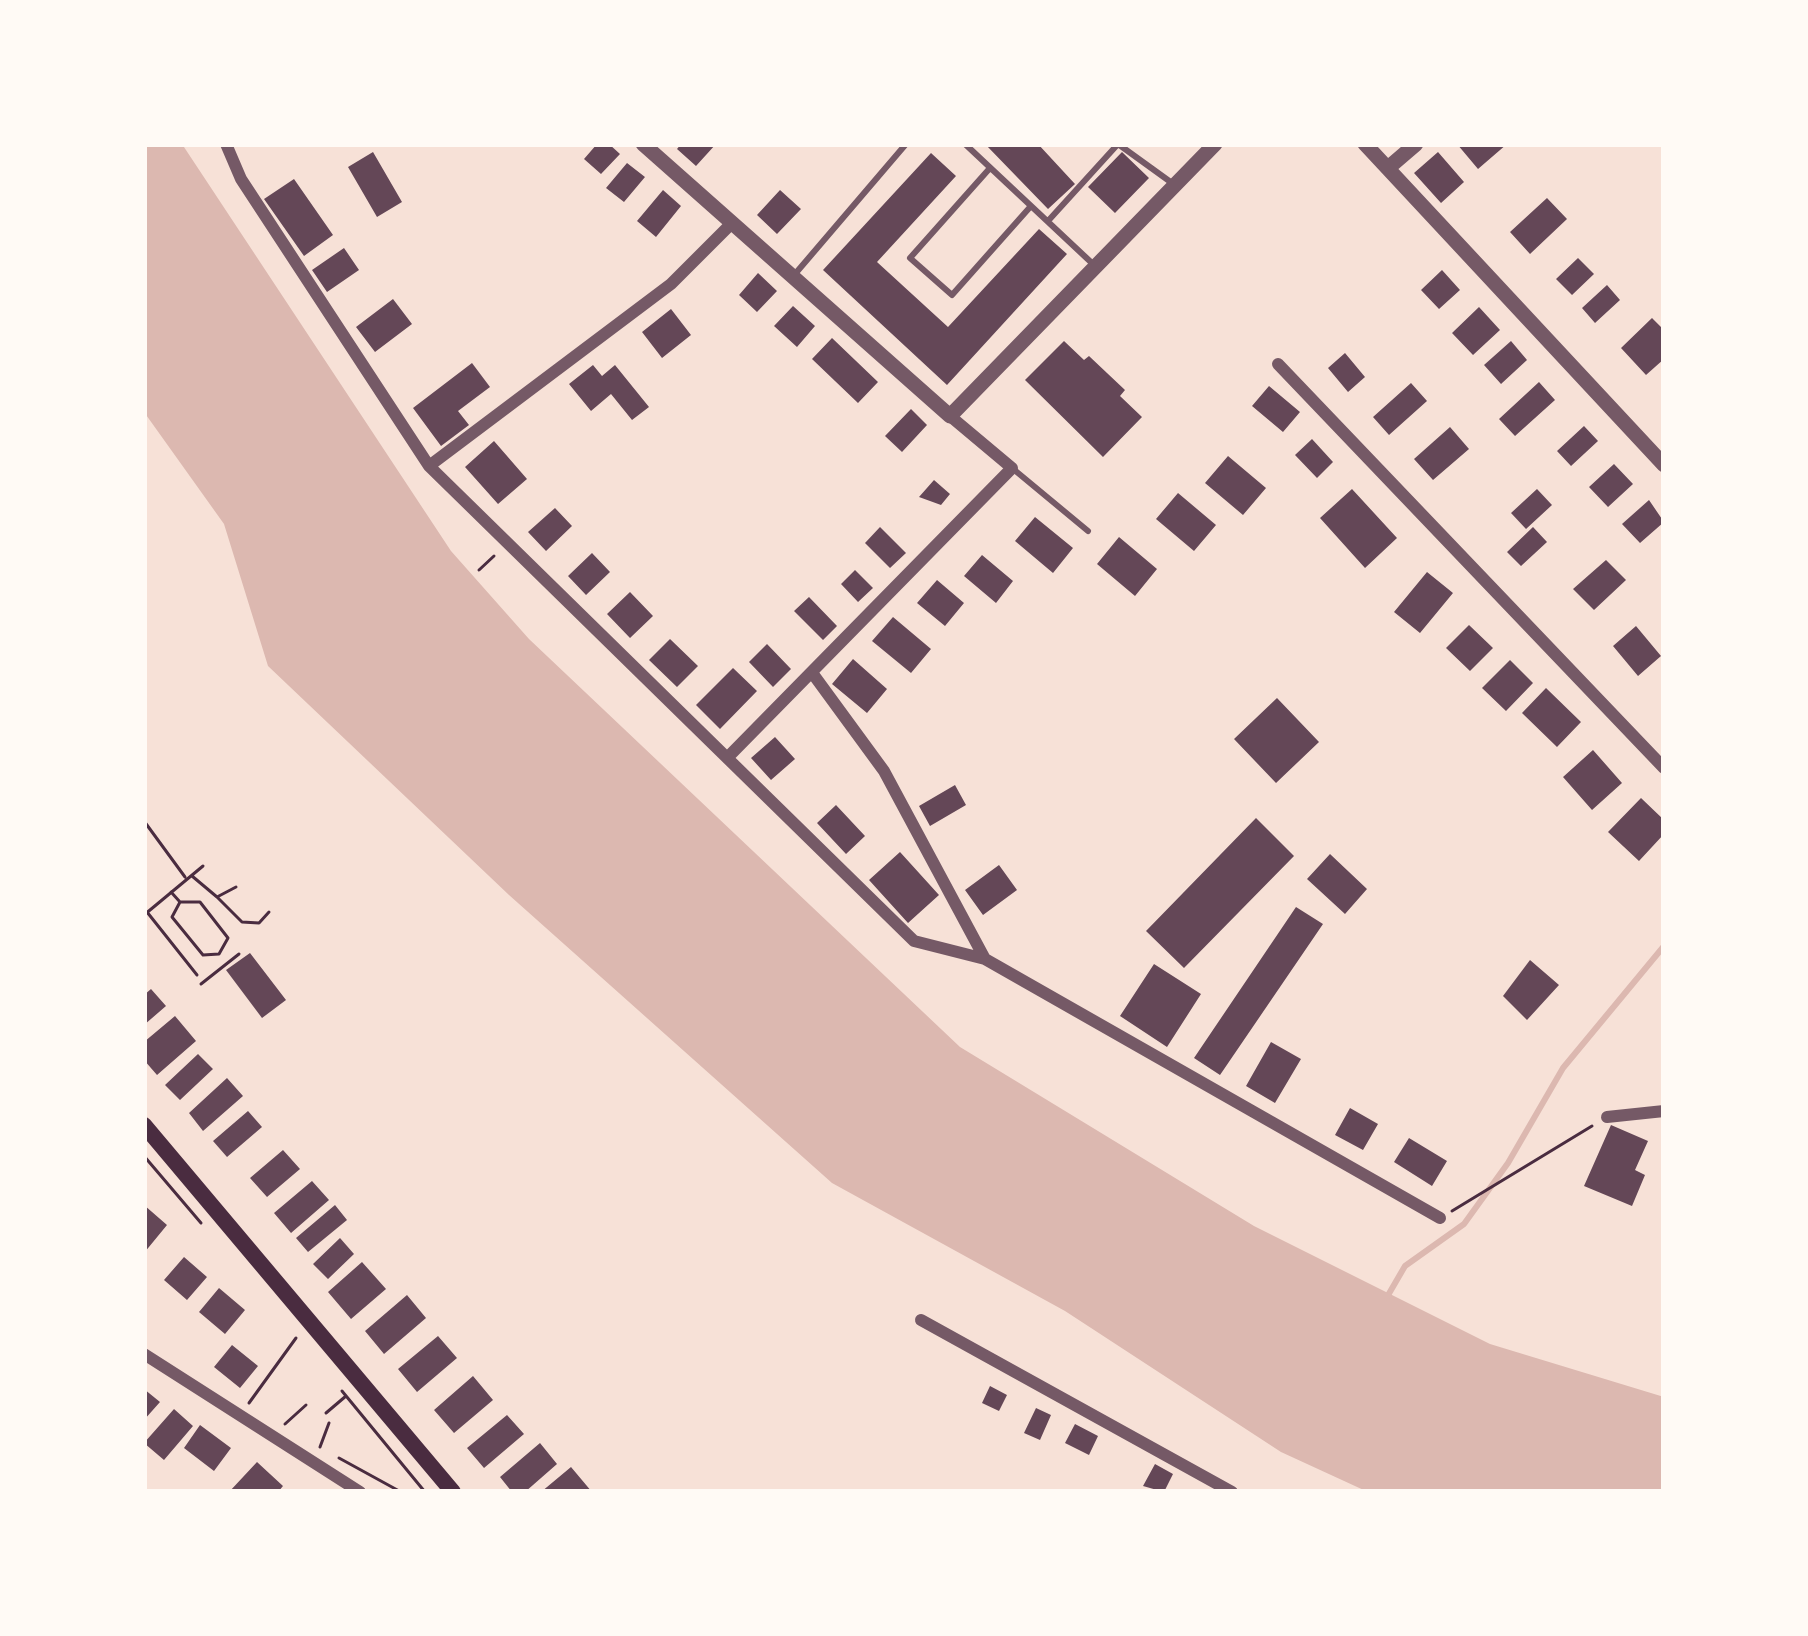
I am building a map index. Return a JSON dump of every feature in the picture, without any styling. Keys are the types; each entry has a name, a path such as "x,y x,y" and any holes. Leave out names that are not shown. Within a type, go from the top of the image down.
{"main road":[{"path":"144,1125 453,1492"}],"street":[{"path":"226,144 242,179 429,466 730,755 914,941 985,959 1440,1218"},
{"path":"643,144 1012,468 730,755"},
{"path":"950,416 1215,144"},
{"path":"1365,144 1664,466"},
{"path":"1388,168 1415,144"},
{"path":"429,466 671,284 731,224"},
{"path":"1278,364 1664,768"},
{"path":"813,674 884,771 985,959"},
{"path":"1607,1117 1664,1111"},
{"path":"921,1320 1232,1492"},
{"path":"144,1354 360,1492"}],"lane":[{"path":"792,277 906,144"},
{"path":"965,144 1096,266"},
{"path":"1048,221 1118,144 1175,185"},
{"path":"990,168 910,258 952,295 1031,206"},
{"path":"1012,468 1088,531"}],"path":[{"path":"478,570 508,542"},
{"path":"144,821 188,877 242,922 259,923 269,912"},
{"path":"197,975 146,914 203,866"},
{"path":"217,897 236,887"},
{"path":"171,892 180,902 200,902 211,892"},
{"path":"180,902 172,917 203,956 219,954"},
{"path":"200,902 228,938 219,954"},
{"path":"176,948 188,937"},
{"path":"219,954 227,964"},
{"path":"201,984 239,954"},
{"path":"1440,1218 1607,1117"},
{"path":"144,1156 206,1228"},
{"path":"246,1407 298,1336 310,1351"},
{"path":"334,1381 425,1492"},
{"path":"326,1412 346,1396"},
{"path":"282,1426 306,1405"},
{"path":"320,1448 329,1423"}],"shaded area":[{"path":"144,144 182,144 451,551 529,639 960,1047 1254,1226 1490,1344 1664,1397 1664,1492 1368,1492 1281,1452 1065,1311 832,1183 509,895 268,666 224,524 144,412"}],"building":[{"path":"597,144 609,144 620,154 601,174 584,159"},
{"path":"681,144 716,144 696,166 677,149"},
{"path":"985,144 1038,144 1075,184 1048,209"},
{"path":"1457,144 1507,144 1478,169"},
{"path":"373,152 402,202 377,217 348,167"},
{"path":"1122,152 1149,178 1115,213 1088,187"},
{"path":"1438,152 1464,182 1441,203 1414,173"},
{"path":"931,153 956,176 877,262 948,327 1039,229 1067,254 947,385 823,270"},
{"path":"627,163 645,177 624,202 606,188"},
{"path":"294,179 333,235 304,256 264,199"},
{"path":"663,190 681,206 656,237 637,221"},
{"path":"780,190 801,209 777,234 757,215"},
{"path":"1547,198 1567,219 1530,254 1510,232"},
{"path":"344,248 359,270 327,292 312,270"},
{"path":"1578,258 1594,274 1572,295 1556,279"},
{"path":"1442,270 1460,290 1439,309 1421,290"},
{"path":"758,273 777,291 757,312 739,295"},
{"path":"1607,285 1620,300 1595,323 1582,308"},
{"path":"393,299 412,324 375,352 356,327"},
{"path":"793,306 815,326 797,347 774,326"},
{"path":"1479,307 1500,330 1473,355 1452,333"},
{"path":"671,309 691,335 662,358 642,332"},
{"path":"1652,318 1664,330 1664,359 1646,375 1621,348"},
{"path":"832,338 878,382 858,403 812,359"},
{"path":"1064,341 1084,360 1089,356 1125,390 1120,396 1142,417 1103,457 1025,380"},
{"path":"1511,341 1527,360 1501,384 1484,365"},
{"path":"1345,353 1365,377 1348,392 1328,368"},
{"path":"472,363 490,387 458,411 469,425 441,446 413,408"},
{"path":"593,365 602,376 615,365 649,407 632,420 611,394 591,411 569,384"},
{"path":"1539,382 1555,400 1515,436 1499,419"},
{"path":"1411,383 1427,401 1389,435 1373,417"},
{"path":"1269,386 1300,412 1283,432 1252,406"},
{"path":"911,409 927,425 902,452 885,436"},
{"path":"1584,426 1598,441 1571,466 1557,451"},
{"path":"1450,427 1469,449 1433,480 1414,459"},
{"path":"1312,439 1333,462 1317,478 1295,455"},
{"path":"494,441 527,479 498,504 465,467"},
{"path":"1228,456 1266,488 1243,515 1205,483"},
{"path":"1614,464 1633,484 1608,507 1589,487"},
{"path":"934,480 950,494 941,505 919,497"},
{"path":"1352,489 1397,538 1365,568 1320,518"},
{"path":"1537,489 1552,505 1526,529 1511,513"},
{"path":"1178,493 1216,525 1194,551 1156,519"},
{"path":"1649,500 1664,522 1640,543 1622,524"},
{"path":"555,508 572,526 546,551 528,532"},
{"path":"1035,517 1073,548 1053,573 1015,541"},
{"path":"880,527 906,553 890,568 865,543"},
{"path":"1533,527 1547,542 1521,566 1507,552"},
{"path":"1119,537 1157,569 1135,596 1097,564"},
{"path":"592,553 610,572 586,595 568,576"},
{"path":"982,555 1013,581 996,603 964,576"},
{"path":"1606,560 1626,580 1594,610 1573,589"},
{"path":"855,570 873,588 858,602 841,584"},
{"path":"1427,572 1453,593 1420,633 1394,612"},
{"path":"937,580 964,603 945,626 917,603"},
{"path":"630,592 653,616 630,638 607,614"},
{"path":"809,597 837,626 823,640 794,611"},
{"path":"893,617 931,649 911,673 872,641"},
{"path":"1469,625 1493,648 1470,671 1446,648"},
{"path":"1636,626 1661,656 1638,676 1613,646"},
{"path":"670,639 698,666 677,687 649,660"},
{"path":"767,644 791,669 773,687 749,662"},
{"path":"853,659 887,689 867,713 832,684"},
{"path":"1510,660 1533,683 1506,711 1482,688"},
{"path":"733,668 757,691 720,729 696,705"},
{"path":"1546,688 1581,722 1557,747 1522,713"},
{"path":"1277,698 1319,742 1276,783 1234,739"},
{"path":"775,737 795,759 771,780 751,758"},
{"path":"1593,750 1622,783 1592,810 1563,777"},
{"path":"955,785 966,805 930,826 919,806"},
{"path":"1641,798 1664,820 1664,834 1639,861 1608,832"},
{"path":"836,805 865,836 846,854 817,823"},
{"path":"1256,818 1294,856 1184,968 1146,931"},
{"path":"900,852 939,895 908,923 869,880"},
{"path":"1330,854 1367,889 1345,914 1307,879"},
{"path":"999,865 1017,890 983,915 965,890"},
{"path":"1296,907 1323,924 1220,1075 1194,1058"},
{"path":"250,953 286,1000 262,1018 226,970"},
{"path":"1530,960 1559,985 1527,1020 1503,996"},
{"path":"1154,964 1201,994 1167,1047 1120,1016"},
{"path":"151,989 166,1006 144,1025 144,995"},
{"path":"175,1016 196,1041 157,1075 144,1060 144,1042"},
{"path":"1271,1042 1301,1059 1275,1103 1246,1086"},
{"path":"198,1054 213,1069 180,1100 165,1085"},
{"path":"227,1078 243,1096 203,1131 189,1113"},
{"path":"1350,1108 1378,1124 1363,1150 1335,1135"},
{"path":"248,1111 262,1127 227,1157 213,1141"},
{"path":"1611,1125 1648,1141 1635,1170 1645,1175 1632,1206 1584,1186"},
{"path":"1409,1138 1447,1161 1432,1186 1394,1162"},
{"path":"283,1150 300,1169 267,1197 250,1178"},
{"path":"312,1181 329,1200 291,1233 274,1213"},
{"path":"144,1205 167,1225 144,1253"},
{"path":"335,1205 347,1220 308,1252 296,1238"},
{"path":"340,1238 354,1254 328,1279 313,1264"},
{"path":"184,1257 207,1277 187,1300 164,1280"},
{"path":"362,1262 386,1289 351,1319 328,1292"},
{"path":"219,1288 245,1310 225,1334 199,1312"},
{"path":"407,1295 426,1318 384,1354 365,1331"},
{"path":"438,1336 457,1358 417,1392 398,1369"},
{"path":"232,1345 258,1366 240,1388 214,1367"},
{"path":"473,1376 493,1400 454,1433 434,1410"},
{"path":"990,1386 1007,1395 999,1411 982,1403"},
{"path":"144,1389 160,1402 144,1420"},
{"path":"1036,1408 1051,1415 1040,1440 1024,1433"},
{"path":"174,1409 193,1426 164,1460 144,1443"},
{"path":"507,1415 524,1434 484,1468 467,1448"},
{"path":"1075,1424 1098,1436 1089,1455 1065,1443"},
{"path":"200,1425 231,1448 214,1471 184,1448"},
{"path":"540,1443 557,1464 525,1492 512,1492 500,1477"},
{"path":"257,1462 283,1486 278,1492 229,1492"},
{"path":"1155,1464 1173,1474 1164,1492 1143,1486"},
{"path":"571,1467 592,1492 541,1492"}],"waterway":[{"path":"1387,1297 1405,1266 1464,1224 1508,1163 1563,1068 1664,946"}]}
